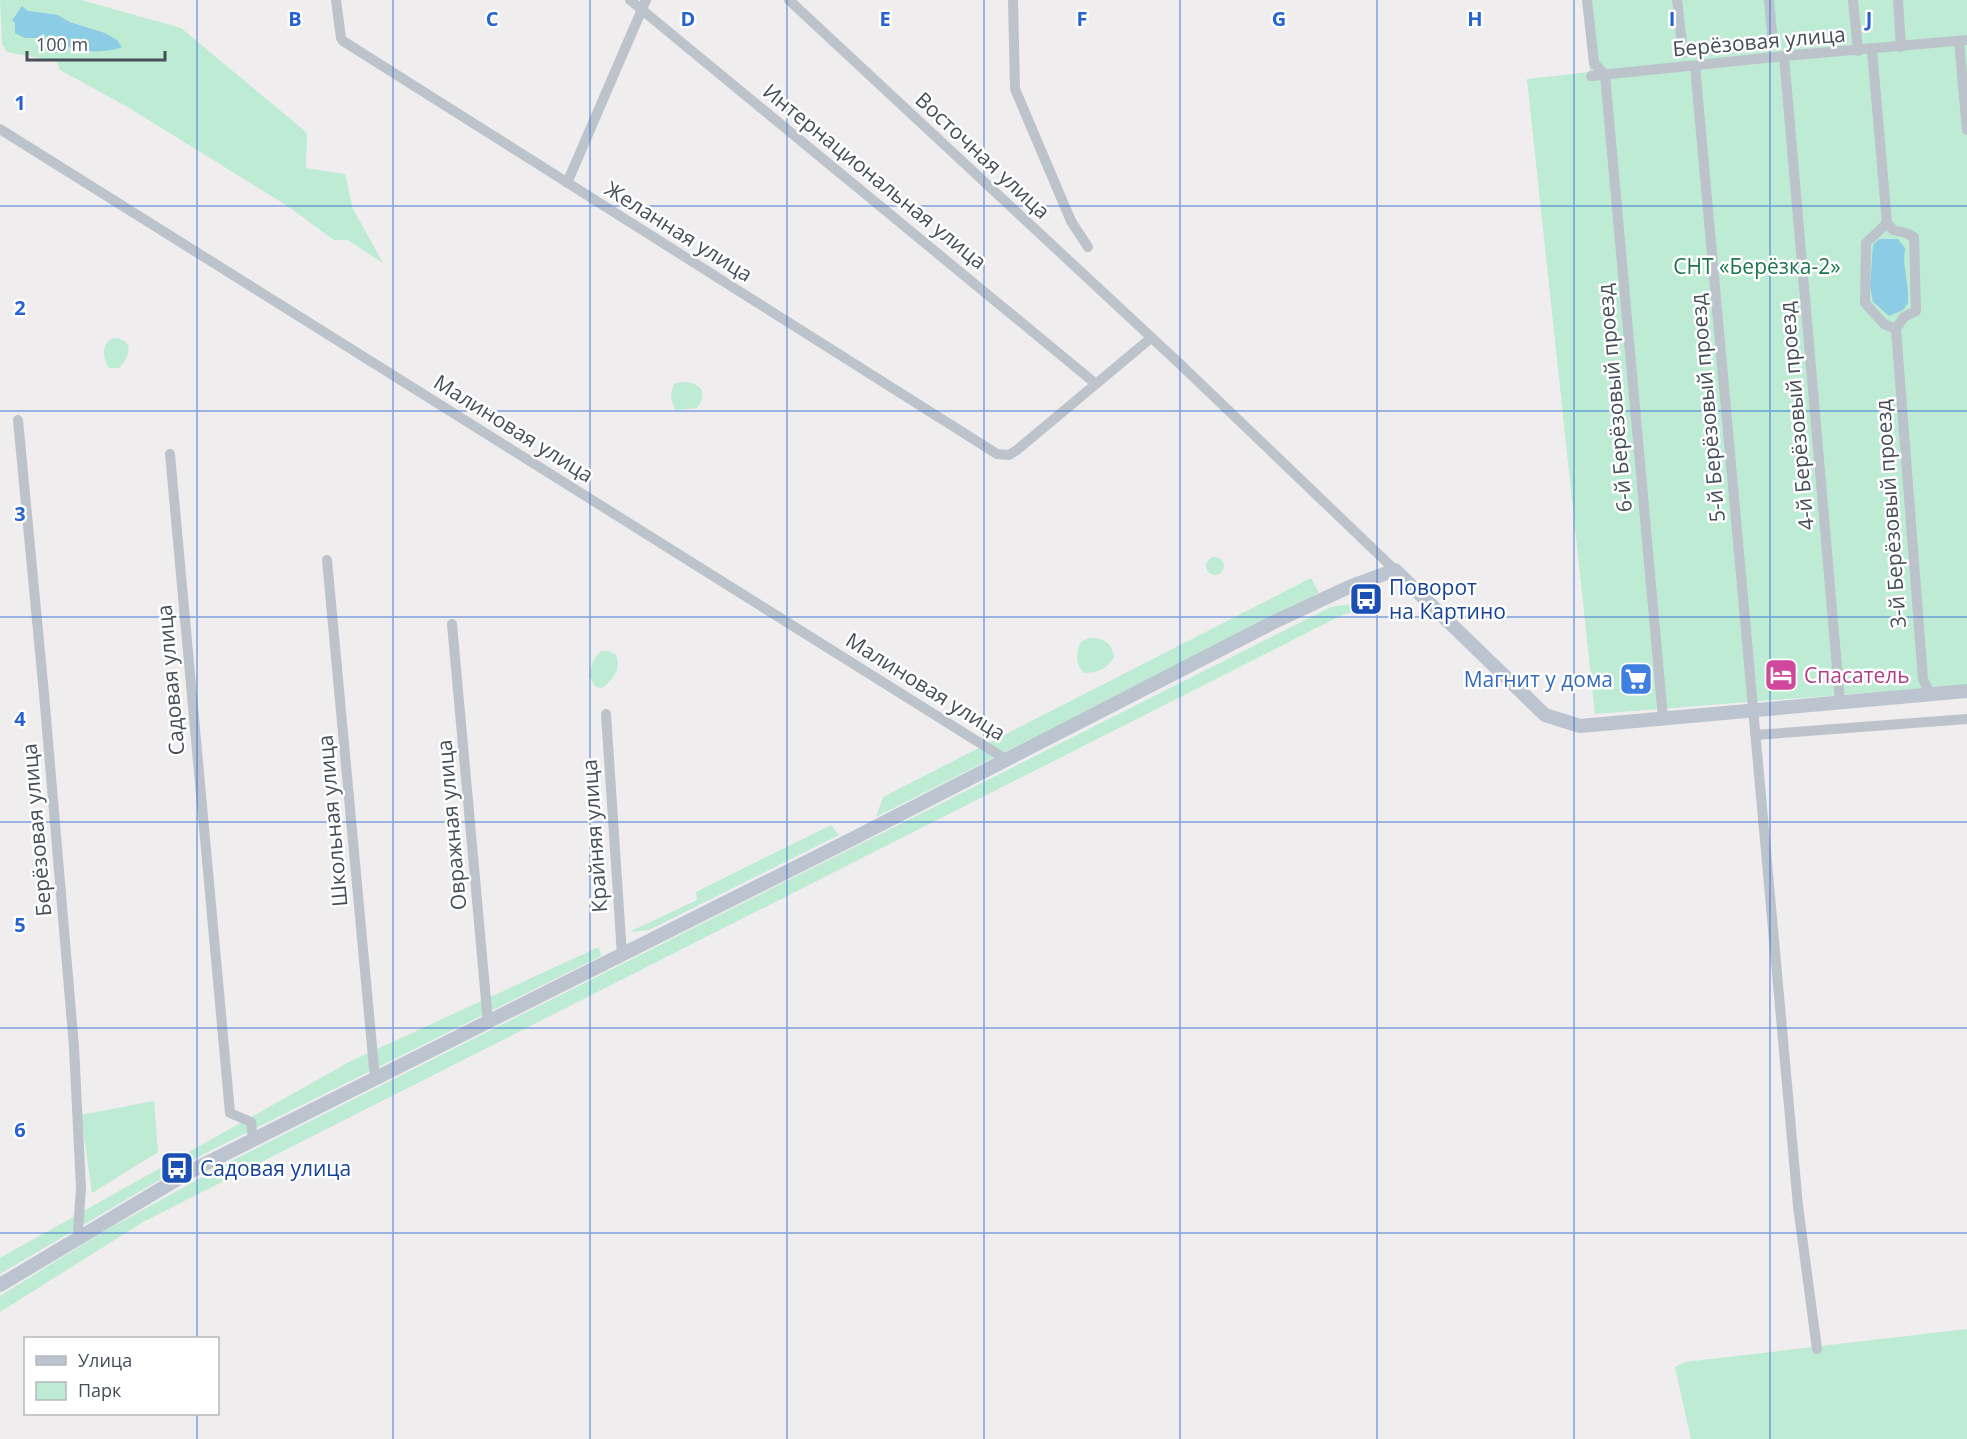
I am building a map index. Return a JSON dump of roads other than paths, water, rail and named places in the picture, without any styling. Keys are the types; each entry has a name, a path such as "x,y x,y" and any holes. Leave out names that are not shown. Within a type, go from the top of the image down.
{"street":[{"name":"Желанная улица","path":"336,0 341,38 997,454 1009,455 1017,450 1096,384"},
{"name":"Интернациональная улица","path":"630,0 644,4 1096,384"},
{"name":"Восточная улица","path":"789,0 1151,338 1395,570"},
{"path":"1013,0 1015,88 1071,221 1088,247"},
{"path":"1587,0 1594,63 1605,75"},
{"path":"1677,0 1683,53"},
{"path":"1769,0 1773,43"},
{"path":"1853,0 1858,51"},
{"path":"1898,0 1901,47"},
{"path":"567,183 644,4"},
{"path":"1963,41 1967,130"},
{"name":"Берёзовая улица","path":"1592,76 1784,56 1963,41"},
{"path":"1872,50 1887,223 1893,230 1906,232 1914,237 1916,311 1905,317 1896,328 1884,324 1865,303 1866,243 1887,223"},
{"name":"4-й Берёзовый проезд","path":"1784,56 1840,702"},
{"name":"5-й Берёзовый проезд","path":"1695,66 1798,1206 1817,1349"},
{"name":"6-й Берёзовый проезд","path":"1605,75 1663,718"},
{"name":"Малиновая улица","path":"0,129 1007,760"},
{"name":"3-й Берёзовый проезд","path":"1896,328 1923,679 1930,694"},
{"path":"1096,384 1151,338"},
{"name":"Берёзовая улица","path":"18,420 74,1047 81,1188 78,1230 80,1238"},
{"name":"Садовая улица","path":"170,454 230,1113 251,1122 253,1140"},
{"name":"Школьная улица","path":"327,560 375,1079"},
{"path":"0,1285 191,1171 1007,760 1274,622 1349,587 1395,570 1545,716 1580,726 1967,691"},
{"name":"Овражная улица","path":"452,624 488,1022"},
{"name":"Крайняя улица","path":"606,714 622,955"},
{"path":"1756,735 1967,719"}],"water":[{"path":"22,6 28,11 58,15 70,22 105,33 117,40 122,47 86,51 66,46 67,38 49,35 45,38 25,38 15,33 15,23 12,20"},
{"path":"1879,239 1898,239 1905,248 1908,303 1903,310 1889,316 1873,302 1870,286 1873,245"}],"place":[{"name":"Поворот на Картино","path":"1366,599"},
{"name":"Спасатель","path":"1781,675"},
{"name":"Магнит у дома","path":"1636,679"},
{"name":"Садовая улица","path":"177,1168"}],"park label":[{"name":"СНТ «Берёзка-2»","path":"1757,266"}]}
